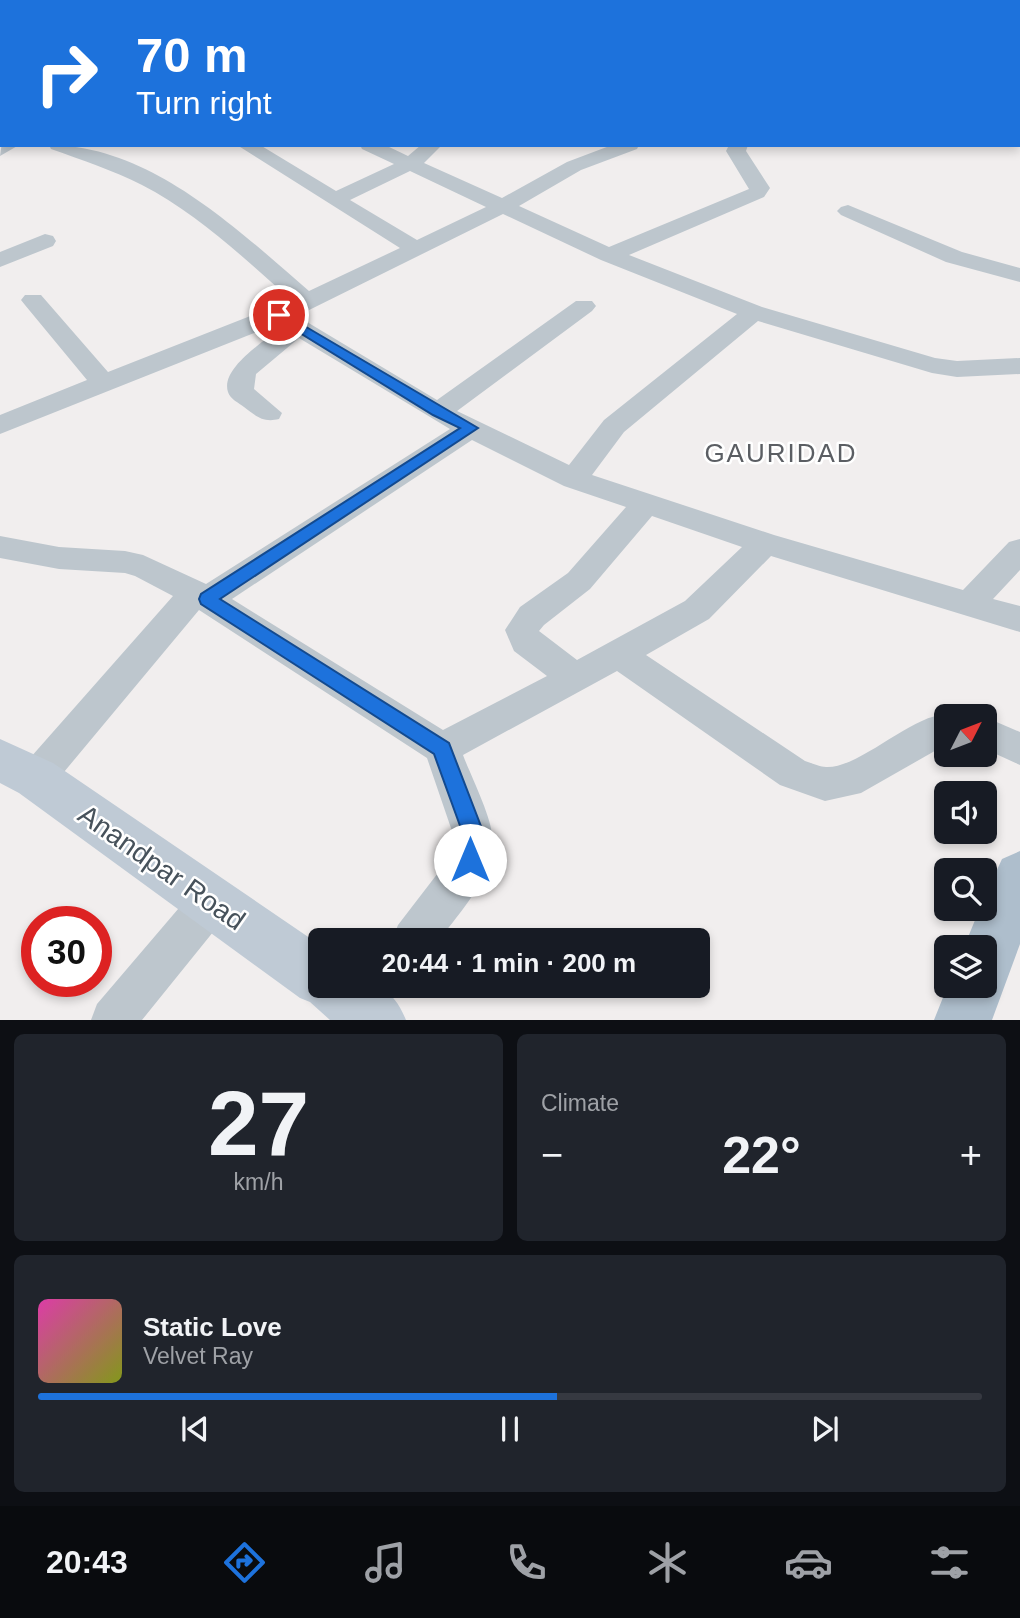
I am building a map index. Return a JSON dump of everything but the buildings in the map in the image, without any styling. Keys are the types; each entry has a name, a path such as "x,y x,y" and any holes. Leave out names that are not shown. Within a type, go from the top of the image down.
{"main road":[{"path":"996,935 1020,876"},
{"path":"963,1020 971,998"}],"street":[{"path":"64,147 125,169 192,206 215,222 295,314 438,412 574,479 765,543 1020,619"},
{"path":"249,147 416,248"},
{"path":"373,147 609,255 754,312 932,365 957,369 1020,366"},
{"path":"335,199 410,164 431,147"},
{"path":"0,425 103,382 295,314 416,248 502,207 540,183 568,158 620,147"},
{"path":"609,255 757,193 760,188 736,151 738,147"},
{"path":"848,211 954,257 1020,275"},
{"path":"0,260 45,241"},
{"path":"33,300 103,382"},
{"path":"438,412 584,306"},
{"path":"574,479 614,426 754,312"},
{"path":"269,413 241,392 240,380 295,314"},
{"path":"18,769 201,596 471,428"},
{"path":"575,678 526,642 522,630 532,616 579,581 648,503"},
{"path":"442,748 619,655 696,610 765,543"},
{"path":"0,547 59,558 134,564 201,596 442,748 473,834 470,860 458,882 422,928"},
{"path":"970,603 1020,550"},
{"path":"619,655 793,773 825,784 848,781 934,734"},
{"path":"998,738 1020,749"},
{"name":"Anandpar Road","path":"18,769 308,966"},
{"path":"113,1020 211,902"}],"district":[{"name":"GAURIDAD","path":"781,453"}],"route":[{"path":"279,315 438,412 471,428 207,599 442,748 473,834 470,860"}]}
